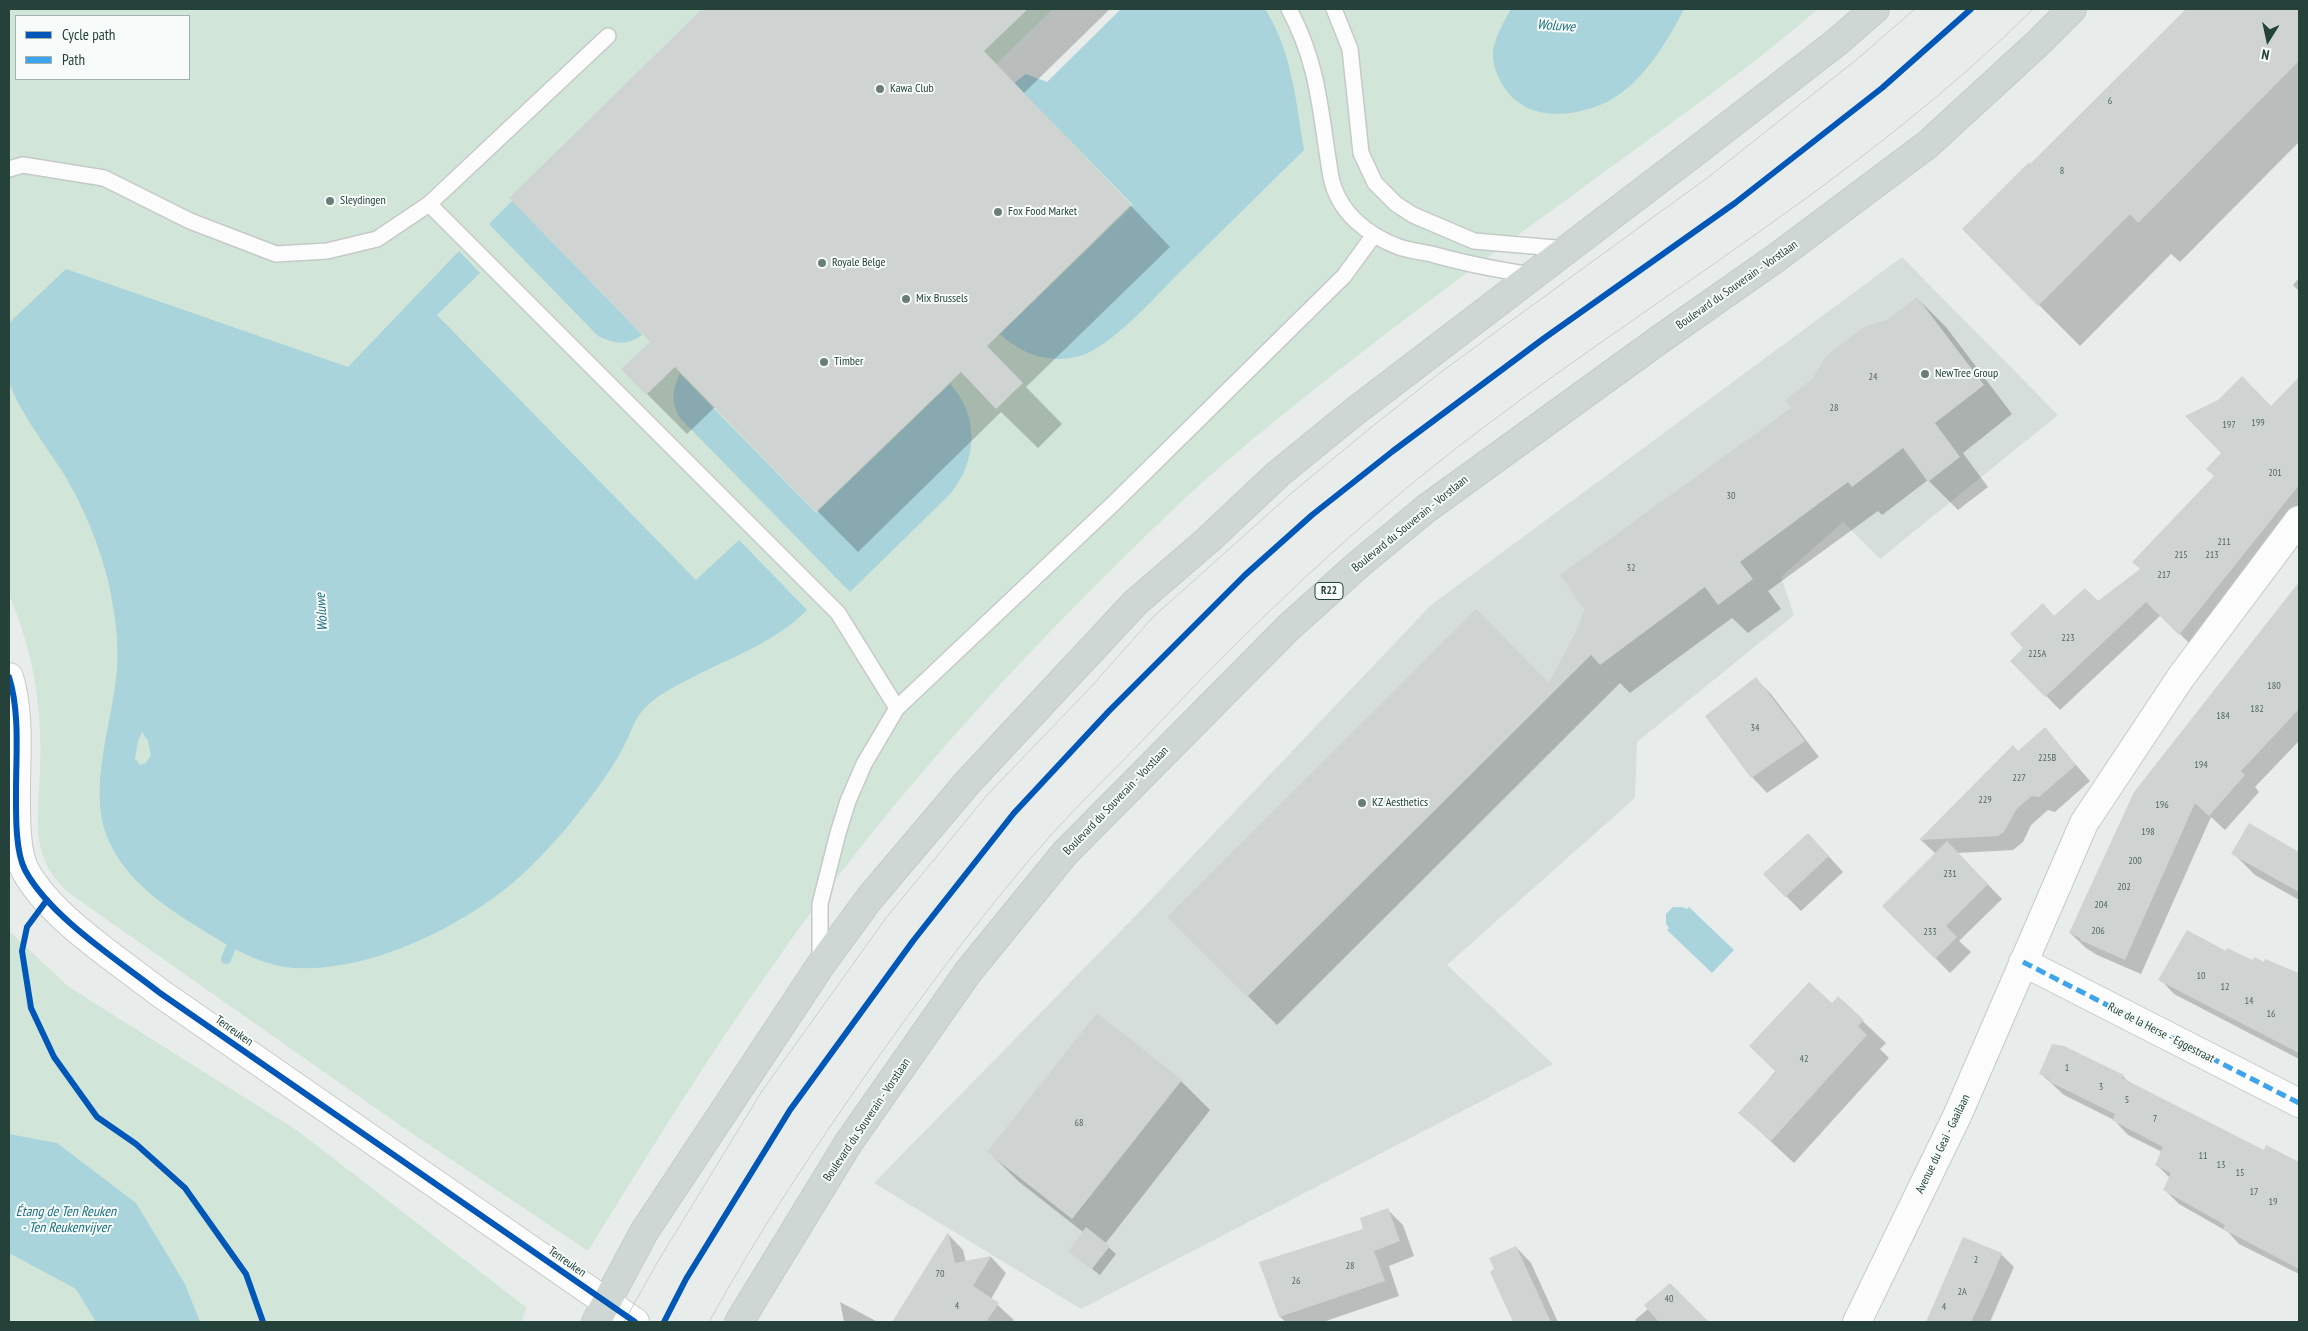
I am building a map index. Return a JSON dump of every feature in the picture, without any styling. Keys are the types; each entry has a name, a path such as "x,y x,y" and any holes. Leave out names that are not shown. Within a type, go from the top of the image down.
{"main road":[{"path":"601,1312 644,1232 820,966 869,899 968,782 1136,602 1208,540 1278,474 1354,412 1829,48 1875,9"},
{"name":"Boulevard du Souverain - Vorstlaan","path":"739,1322 849,1142 968,972 1065,853 1289,627 1359,564 1427,508 1776,258 1928,144 2037,44 2072,9"}],"street":[{"name":"Avenue du Geai - Gaailaan","path":"1854,1319 1958,1114 2084,823 2181,677 2299,520"},
{"name":"Tenreuken","path":"9,677 12,689 16,741 12,829 24,869 47,900 88,937 168,998 601,1312 635,1322"},
{"name":"Rue de la Herse - Eggestraat","path":"2023,962 2299,1103"}],"lane":[{"path":"1289,9 1307,47 1318,88 1336,195 1355,220 1374,235 1400,248 1487,268 1532,275"},
{"path":"1334,9 1350,48 1361,153 1375,183 1396,204 1413,215 1474,241 1566,249"},
{"path":"9,169 23,165 104,178 190,221 276,254 327,251 377,239 429,204 608,36"},
{"path":"429,204 838,613 897,708"},
{"path":"820,966 820,904 838,833 848,801 864,764 897,708 1115,502 1344,276 1374,235"}],"shaded area":[{"path":"1902,257 2058,415 1880,559 1843,522 1781,577 1794,615 1637,742 1635,798 1447,965 1553,1064 1081,1309 874,1183 1142,909 1431,605"}],"green space":[{"path":"9,9 1818,9 1741,72 1425,304 1291,408 1184,499 1085,596 964,724 888,814 815,906 755,990 706,1064 588,1251 401,1126 69,893 56,879 41,850 38,834 39,715 33,672 27,645 9,595"},
{"path":"9,931 69,987 298,1131 527,1308 521,1322 9,1322"}],"water":[{"path":"1053,9 1265,9 1281,42 1292,77 1304,150 1118,332 1092,351 1080,356 1058,359 1037,356 1027,352 1000,334 1133,205 1014,83"},
{"path":"1511,9 1684,9 1670,35 1652,61 1631,85 1620,94 1594,107 1565,114 1551,114 1525,106 1513,98 1497,74 1493,61 1494,46 1500,29"},
{"path":"512,201 642,335 631,341 620,343 598,336 489,224"},
{"path":"459,251 480,273 437,315 696,580 739,540 807,610 782,631 769,639 678,685 648,705 636,720 611,769 592,796 530,867 486,903 433,934 404,947 374,957 344,965 314,968 285,967 259,960 234,949 169,908 153,896 125,868 106,834 101,816 100,777 116,678 117,660 116,624 110,589 96,540 82,509 67,479 25,415 12,390 8,366 9,323 66,269 348,367","holes":["142,732 148,741 151,755 146,763 140,765 135,759 138,741"]},
{"path":"680,374 816,513 950,384 966,409 970,423 972,437 966,466 960,480 951,493 850,592 679,417 674,395 675,385"},
{"path":"1673,907 1687,909 1689,907 1734,950 1712,973 1667,930 1669,928 1666,924 1666,914"},
{"name":"Étang de Ten Reuken - Ten Reukenvijver","path":"9,1134 57,1143 136,1203 185,1284 200,1322 96,1322 76,1289 9,1253"}],"pier":[{"path":"1053,9 1121,9 1047,82 1026,74 1014,83 996,64"}],"building":[{"name":"Royale Belge","path":"702,9 1028,9 984,51 1131,205 987,346 1023,383 996,409 961,372 816,512 675,367 646,395 621,369 650,342 509,198"},
{"path":"2186,9 2299,9 2299,61 2138,223 2130,214 2038,306 1962,229"},
{"path":"1917,297 1984,385 1935,423 1960,457 1928,482 1903,448 1852,487 1848,482 1740,562 1753,579 1718,605 1705,587 1600,665 1591,655 1247,997 1167,917 1476,609 1549,683 1580,624 1584,609 1560,575 1791,408 1785,400 1813,378 1826,356 1864,327 1889,319"},
{"path":"2242,376 2271,406 2299,377 2299,485 2179,635 2146,602 2045,697 2010,661 2023,648 2010,634 2043,603 2054,616 2085,588 2098,601 2140,569 2132,562 2214,476 2206,469 2221,453 2185,416 2218,400"},
{"path":"2299,582 2299,709 2241,771 2245,775 2209,816 2195,803 2125,960 2080,940 2080,938 2069,933 2134,792"},
{"path":"1756,677 1805,741 1751,778 1705,716"},
{"path":"2045,727 2076,765 2039,797 2032,796 2022,804 2016,810 2004,832 1998,836 1919,840 2013,745 2018,751"},
{"path":"2249,823 2299,852 2299,892 2231,854"},
{"path":"1808,833 1829,856 1785,897 1763,874"},
{"path":"1947,841 1988,884 1946,926 1957,937 1935,959 1882,906"},
{"path":"2187,930 2226,951 2227,948 2253,960 2254,957 2264,962 2265,959 2299,973 2299,1053 2158,980"},
{"path":"1809,982 1832,1003 1838,996 1864,1020 1858,1026 1867,1035 1771,1141 1738,1113 1776,1072 1749,1046"},
{"path":"1097,1013 1182,1080 1072,1219 987,1152"},
{"path":"2052,1044 2064,1046 2124,1075 2122,1078 2264,1150 2266,1145 2299,1162 2299,1269 2223,1229 2225,1225 2163,1190 2171,1173 2155,1165 2163,1147 2112,1120 2115,1114 2048,1081 2049,1079 2039,1074"},
{"path":"1388,1208 1400,1241 1374,1251 1385,1281 1279,1317 1259,1262 1363,1229 1360,1218"},
{"path":"1086,1227 1110,1246 1092,1269 1068,1251"},
{"path":"948,1232 955,1263 991,1256 973,1286 999,1303 986,1322 892,1322"},
{"path":"1963,1237 2002,1253 1988,1286 1971,1322 1926,1322"},
{"path":"1516,1246 1551,1322 1513,1322 1490,1272 1494,1269 1489,1258"},
{"path":"1670,1283 1709,1322 1659,1322 1644,1305"}],"waterway":[{"name":"Woluwe","path":"226,959 231,947 240,937"}],"tram line":[{"path":"624,1322 657,1263 762,1091 886,918 988,794 1090,688 1153,617 1294,491 1369,429 1441,372 1711,175 1856,60 1915,9"},
{"path":"709,1322 768,1221 832,1123 961,945 1051,835 1224,656 1350,537 1438,463 1553,376 1835,177 1904,124 1970,68 2033,9"}],"marked path":[{"path":"2023,962 2299,1103"}],"cycle path":[{"path":"664,1322 686,1279 790,1110 913,941 1014,813 1109,711 1245,575 1312,515 1393,451 1543,339 1735,203 1882,88 1971,9"},
{"path":"9,677 16,719 16,821 19,853 25,870 36,887 51,904 86,937 160,993 635,1322"},
{"path":"47,900 27,927 22,951 31,1008 54,1057 97,1117 136,1144 185,1188 246,1274 263,1322"}],"place":[{"name":"Kawa Club","path":"880,89"},
{"name":"Sleydingen","path":"330,201"},
{"name":"Fox Food Market","path":"998,212"},
{"name":"Royale Belge","path":"822,263"},
{"name":"Mix Brussels","path":"906,299"},
{"name":"Timber","path":"824,362"},
{"name":"NewTree Group","path":"1925,374"},
{"name":"KZ Aesthetics","path":"1362,803"}]}
